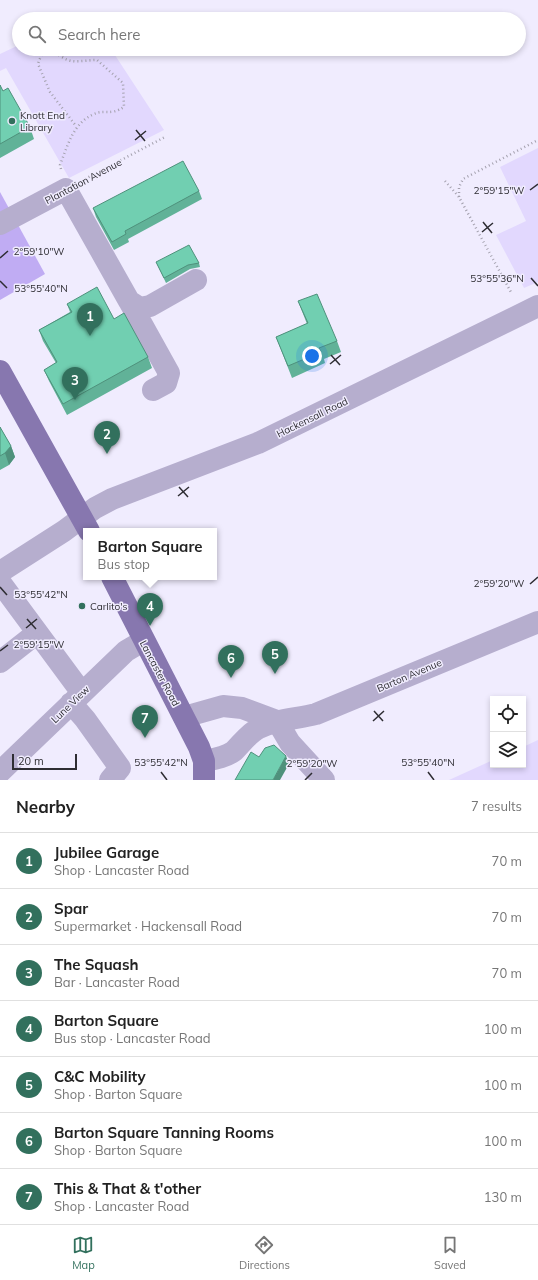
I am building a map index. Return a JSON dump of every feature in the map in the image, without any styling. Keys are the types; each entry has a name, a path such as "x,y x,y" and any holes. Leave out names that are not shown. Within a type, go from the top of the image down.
{"main road":[{"path":"0,371 86,524"},
{"name":"Lancaster Road","path":"114,580 184,717 202,763"}],"street":[{"name":"Plantation Avenue","path":"0,224 66,189"},
{"path":"66,189 168,373 166,383 153,390"},
{"path":"128,302 140,308 150,306 196,280"},
{"name":"Hackensall Road","path":"0,572 64,532 86,524 95,508 112,499 258,443 530,309"},
{"path":"0,582 37,633 77,698 85,719 120,768 110,780"},
{"name":"Barton Avenue","path":"277,721 297,719 316,714 538,622"},
{"path":"0,662 37,633"},
{"name":"Lune View","path":"0,772 126,651 144,641"},
{"path":"184,717 222,706 242,708 277,721 290,743 324,780"},
{"path":"202,763 232,752 253,731 277,721"}],"path":[{"path":"40,56 38,64 50,92 76,126"},
{"path":"62,56 70,61 97,60 123,83 124,107 116,112 95,114 76,126 60,165 66,189"},
{"name":"Plantation Avenue","path":"66,189 165,137"},
{"path":"459,197 459,187 463,179 538,140"},
{"path":"445,181 459,197 530,309"}],"shaded area":[{"path":"12,48 12,56 116,56 164,130 69,178 6,68 0,71 0,54"},
{"path":"538,148 538,282 524,288 496,235 526,221 500,167"},
{"path":"0,192 45,274 0,300"},
{"path":"538,740 538,780 449,780 490,761 490,768 526,768 526,746"}],"building":[{"name":"Knott End Library","path":"0,85 3,91 8,88 30,127 0,144"},
{"path":"183,161 199,191 125,231 126,234 112,242 93,208"},
{"path":"189,245 199,263 188,265 164,278 156,262"},
{"path":"97,287 114,319 124,313 148,357 63,404 44,370 57,362 39,330 72,312 67,304"},
{"path":"317,294 337,341 319,348 321,352 288,366 276,337 308,323 298,301"},
{"path":"0,427 11,446 0,456"},
{"path":"274,745 286,756 273,780 235,780 251,752 259,757 265,748"}],"place":[{"name":"Knott End Library","path":"12,121"},
{"name":"Jubilee Garage","path":"90,336"},
{"name":"The Squash","path":"75,400"},
{"name":"Spar","path":"107,454"},
{"name":"Carlito's","path":"82,606"},
{"name":"Barton Square","path":"150,626"},
{"name":"C&C Mobility","path":"275,674"},
{"name":"Barton Square Tanning Rooms","path":"231,678"},
{"name":"This & That & t'other","path":"145,738"}]}
